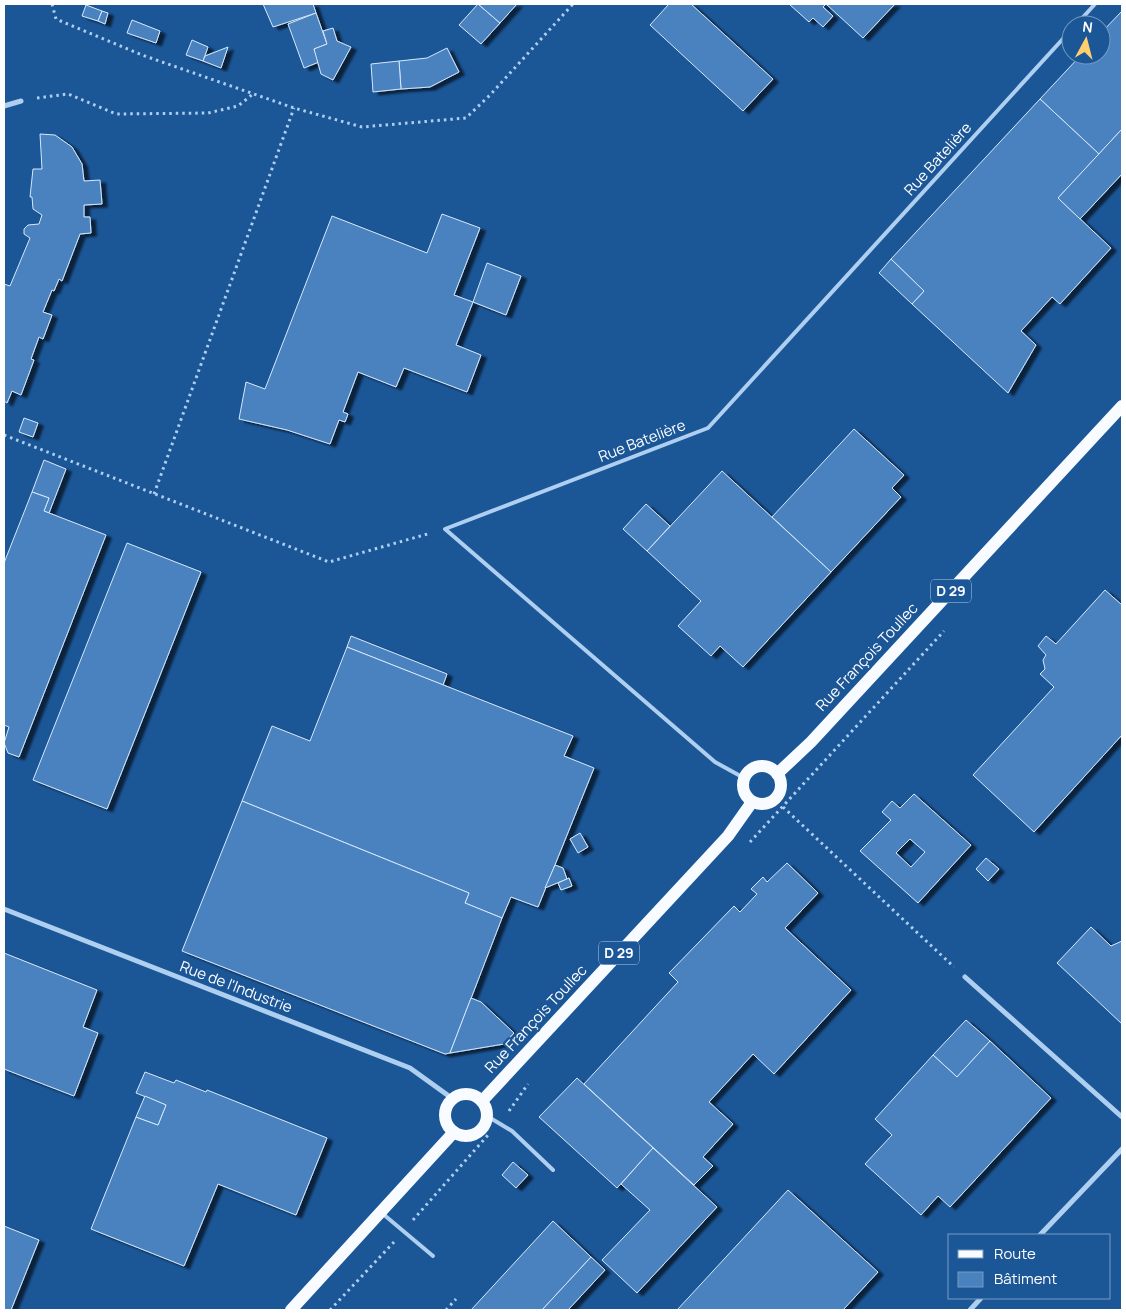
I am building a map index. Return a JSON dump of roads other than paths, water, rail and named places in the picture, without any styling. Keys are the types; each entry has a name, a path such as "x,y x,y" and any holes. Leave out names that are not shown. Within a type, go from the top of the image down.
{"main road":[{"name":"Rue François Toullec","path":"777,774 811,742 1122,406"},
{"path":"759,766 769,768 777,774 781,787 774,800 766,804 752,802 744,793 744,778 750,770 759,766"},
{"name":"Rue François Toullec","path":"482,1101 728,836 752,802"},
{"path":"466,1094 482,1101 487,1116 483,1127 474,1134 462,1135 454,1132 448,1126 446,1109 453,1099 466,1094"},
{"path":"291,1310 454,1132"}],"street":[{"path":"4,106 21,100"},
{"name":"Rue de l'Industrie","path":"4,909 410,1068 453,1099"},
{"path":"965,977 1122,1117"},
{"path":"1041,1234 1122,1149"},
{"path":"970,1310 980,1299"}],"lane":[{"path":"1085,15 1095,4"},
{"name":"Rue Batelière","path":"744,778 715,762 445,529 708,428 1061,41"},
{"path":"487,1116 512,1131 553,1170"},
{"path":"381,1212 433,1256"}]}
